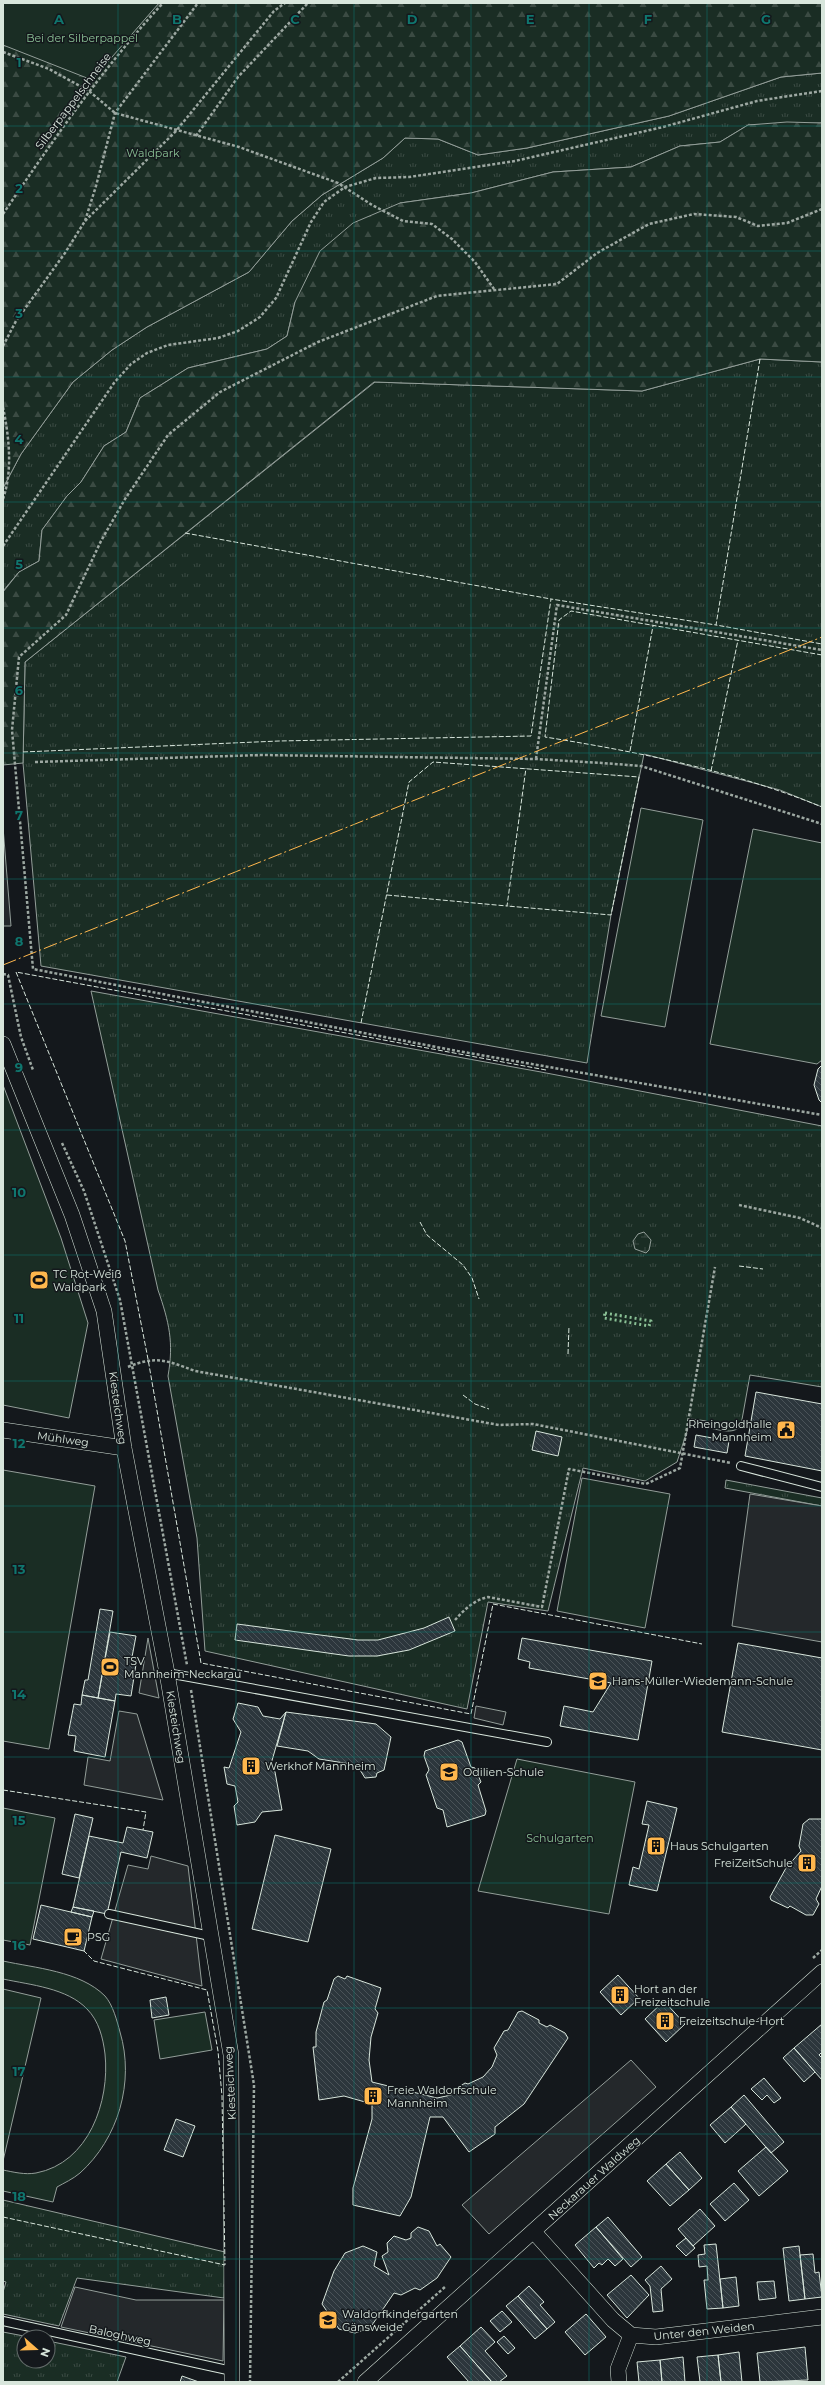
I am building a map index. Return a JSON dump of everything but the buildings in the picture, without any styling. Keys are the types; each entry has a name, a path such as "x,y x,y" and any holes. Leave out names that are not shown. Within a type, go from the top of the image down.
{"street":[{"name":"Kiesteichweg","path":"3,1044 72,1215 104,1311 124,1448 167,1673 231,2055 232,2376"},
{"name":"Mühlweg","path":"3,1430 124,1448"},
{"name":"Neckarauer Waldweg","path":"365,2382 534,2232 822,1972"},
{"path":"534,2232 613,2320 631,2335 618,2369 619,2382"},
{"name":"Unter den Weiden","path":"631,2335 656,2337 822,2318"}],"lane":[{"path":"741,1466 822,1487"},
{"path":"167,1673 547,1742"},
{"path":"109,1914 210,1936"},
{"name":"Baloghweg","path":"3,2321 232,2376"}],"path":[{"name":"Silberpappelschneise","path":"3,214 89,91 163,3"},
{"path":"3,346 16,321 66,253 85,221 96,186 115,113 198,3"},
{"path":"85,221 176,131 274,11 285,3"},
{"path":"196,136 238,77 308,3"},
{"path":"3,52 49,69 89,91 115,113 176,131 239,147 345,187 372,206 403,221 432,224 452,239 475,262 494,289"},
{"path":"3,546 114,383 131,364 147,353 168,346 218,338 238,331 260,317 276,298 311,222 324,202 345,187 376,178 409,177 515,161 663,127 757,101 822,91"},
{"path":"822,209 787,223 758,226 736,217 694,214 649,224 597,253 557,284 494,289 437,296 318,342 220,392 168,435 125,499 101,541 66,615 19,657 12,730 33,969 452,1050 822,1115"},
{"path":"3,407 10,453 8,485 3,499"},
{"path":"536,759 556,605 822,650"},
{"path":"35,762 262,755 536,759 641,766 822,824"},
{"path":"739,1205 800,1218 822,1228"},
{"path":"455,1620 481,1598 488,1597 542,1607 569,1469 646,1484 680,1468 715,1266"},
{"path":"113,1373 148,1359 164,1360 195,1371 499,1425 533,1424 683,1454 708,1457 741,1466"}],"green space":[{"name":"Waldpark","path":"3,3 822,3 822,73 781,77 669,116 527,148 478,155 438,139 405,138 383,158 322,195 292,221 249,272 147,327 112,350 73,382 21,454 3,488"},
{"name":"Bei der Silberpappel","path":"3,3 159,3 92,80 3,45"},
{"path":"822,73 822,123 748,125 720,142 680,146 631,167 553,172 471,193 400,203 295,302 287,336 267,349 188,368 140,398 126,432 104,446 81,482 67,496 42,530 39,561 19,572 3,591 3,488 21,454 73,382 112,350 147,327 249,272 292,221 322,195 383,158 405,138 438,139 478,155 527,148 669,116 781,77"},
{"path":"787,122 822,123 822,362 760,359 642,391 374,382 25,662 23,763 3,765 3,592 19,572 39,561 42,530 67,496 81,482 104,446 126,432 140,398 188,368 267,349 287,336 295,302 320,251 353,223 400,203 471,193 553,172 631,167 680,146 720,142 748,125"},
{"path":"760,359 822,362 822,807 780,790 644,754 611,915 587,1063 41,966 23,763 25,662 375,382 642,391"},
{"path":"641,808 703,820 665,1027 601,1016"},
{"path":"753,829 822,843 822,1060 817,1064 710,1044"},
{"path":"91,991 541,1072 822,1126 822,1387 750,1375 741,1425 730,1431 720,1430 705,1427 707,1421 691,1419 677,1462 645,1481 583,1468 548,1611 488,1602 467,1709 205,1651 197,1538 168,1376 171,1353 168,1322 158,1290"},
{"name":"TC Rot-Weiß Waldpark","path":"3,1085 61,1238 88,1323 69,1418 3,1405"},
{"path":"644,1232 651,1240 649,1250 646,1253 635,1249 633,1241 638,1234"},
{"path":"3,1470 95,1486 49,1749 3,1741"},
{"path":"582,1478 670,1494 645,1628 557,1611"},
{"path":"726,1480 822,1498 822,1506 725,1488"},
{"name":"Schulgarten","path":"517,1759 635,1782 609,1914 478,1891"},
{"path":"3,1808 55,1818 30,1945 3,1940"},
{"path":"3,1961 57,1972 83,1981 95,1988 105,1996 112,2008 119,2028 124,2051 124,2090 120,2108 113,2127 104,2144 80,2173 57,2187 53,2202 3,2191 3,2170 32,2174 54,2167 70,2157 82,2143 92,2127 99,2110 104,2091 106,2072 103,2042 95,2019 79,2002 69,1996 48,1988 3,1979"},
{"path":"3,1989 41,1998 3,2161"},
{"path":"205,2012 212,2050 160,2059 154,2020"},
{"path":"3,2200 225,2252 224,2298 77,2278 59,2326 3,2314 3,2292 6,2282 3,2281"},
{"path":"3,2332 16,2334 16,2369 56,2369 56,2343 126,2357 117,2382 3,2382"}],"shaded area":[{"path":"3,827 11,926 3,926"},
{"path":"750,1494 822,1506 822,1642 732,1626"},
{"path":"148,1638 159,1698 139,1693"},
{"path":"476,1706 506,1712 503,1725 474,1718"},
{"path":"119,1711 137,1714 163,1800 84,1785 88,1757 110,1761"},
{"path":"151,1856 188,1866 202,1986 101,1959 128,1865 148,1869"},
{"path":"631,2060 656,2087 489,2234 462,2205"},
{"path":"75,2287 136,2300 224,2300 223,2361 61,2327"}],"hedge":[{"path":"605,1313 651,1321 649,1326 604,1318 605,1313"}],"fence":[{"path":"760,359 716,625 822,644"},
{"path":"185,533 551,599"},
{"path":"23,752 279,741 531,736 551,599 716,625"},
{"path":"822,655 571,611 559,620 545,737 616,749 686,764 755,783 822,807"},
{"path":"630,751 653,626"},
{"path":"711,771 738,640"},
{"path":"361,1023 409,782 433,762 639,777 611,915 507,906"},
{"path":"387,895 507,906 526,768"},
{"path":"546,1070 16,972 125,1241 148,1359 201,1663 471,1714 493,1604 702,1644"},
{"path":"420,1222 427,1235 463,1265 472,1278 479,1299"},
{"path":"739,1266 763,1269"},
{"path":"568,1354 569,1326"},
{"path":"463,1395 475,1404 489,1409"},
{"path":"3,1790 146,1812 143,1830"},
{"path":"3,2217 225,2265 222,2096 218,2051 207,1990 94,1961 84,1951"}],"power":[{"path":"3,965 822,637"}],"place":[{"name":"TC Rot-Weiß Waldpark","path":"39,1280"},
{"name":"Rheingoldhalle Mannheim","path":"786,1430"},
{"name":"TSV Mannheim-Neckarau","path":"110,1667"},
{"name":"Hans-Müller-Wiedemann-Schule","path":"598,1681"},
{"name":"Werkhof Mannheim","path":"251,1766"},
{"name":"Odilien-Schule","path":"449,1772"},
{"name":"Haus Schulgarten","path":"656,1846"},
{"name":"FreiZeitSchule","path":"807,1863"},
{"name":"PSG","path":"73,1937"},
{"name":"Hort an der Freizeitschule","path":"620,1995"},
{"name":"Freizeitschule-Hort","path":"665,2021"},
{"name":"Freie Waldorfschule Mannheim","path":"373,2096"},
{"name":"Waldorfkindergarten Gänsweide","path":"328,2320"}]}
